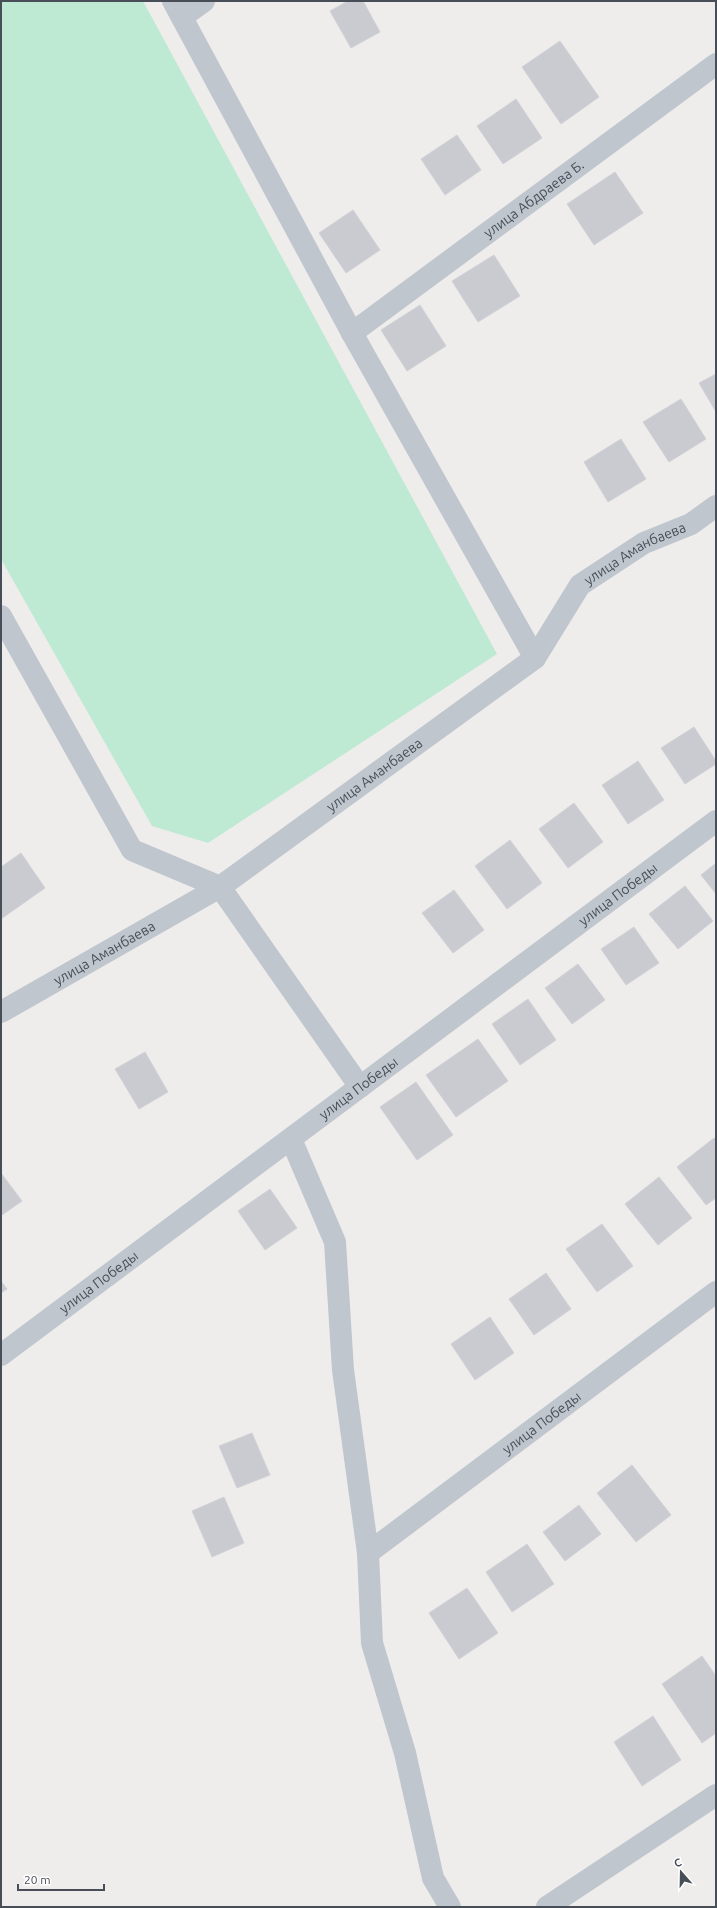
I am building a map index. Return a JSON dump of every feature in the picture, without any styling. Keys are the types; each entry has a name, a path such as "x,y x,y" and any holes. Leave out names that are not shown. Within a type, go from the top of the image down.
{"street":[{"path":"204,1 178,9 352,332 535,658"},
{"name":"улица Абдраева Б.","path":"352,332 716,64"},
{"name":"улица Аманбаева","path":"1,1012 220,887 535,658 580,585 644,543 691,524 716,506"},
{"path":"1,616 132,850 220,887 360,1087"},
{"name":"улица Победы","path":"1,1355 716,821"},
{"path":"291,1139 335,1242 343,1370 368,1554 372,1642 405,1753 433,1878 450,1907"},
{"name":"улица Победы","path":"368,1554 716,1292"},
{"path":"547,1907 716,1795"}],"green space":[{"path":"1,1 143,1 497,654 208,843 152,826 1,559"}],"building":[{"path":"348,1 363,1 380,32 351,48 330,11"},
{"path":"560,41 599,97 561,124 522,67"},
{"path":"516,99 542,138 503,164 477,126"},
{"path":"457,135 481,170 445,195 421,159"},
{"path":"615,172 643,213 594,245 567,204"},
{"path":"353,210 380,250 346,273 319,233"},
{"path":"494,255 520,296 478,322 452,281"},
{"path":"420,305 446,346 407,371 381,330"},
{"path":"716,374 716,412 699,383"},
{"path":"681,399 706,439 669,462 643,422"},
{"path":"621,439 646,479 608,502 584,462"},
{"path":"694,727 716,761 716,764 685,784 661,748"},
{"path":"638,761 664,800 628,824 602,785"},
{"path":"574,803 603,842 568,868 539,829"},
{"path":"510,840 542,883 507,909 475,866"},
{"path":"21,853 45,888 1,919 1,867"},
{"path":"716,863 716,894 701,875"},
{"path":"685,886 713,921 678,949 649,914"},
{"path":"454,890 484,930 453,953 422,913"},
{"path":"634,927 659,963 626,985 601,949"},
{"path":"578,964 605,1000 572,1024 545,988"},
{"path":"528,999 556,1040 520,1065 492,1024"},
{"path":"478,1039 508,1081 456,1117 426,1075"},
{"path":"145,1052 168,1092 139,1109 115,1069"},
{"path":"416,1082 453,1135 417,1160 380,1107"},
{"path":"714,1138 716,1140 716,1198 706,1205 677,1167"},
{"path":"1,1173 22,1201 2,1215 1,1214"},
{"path":"659,1177 692,1218 658,1245 625,1204"},
{"path":"270,1189 297,1228 265,1250 238,1211"},
{"path":"602,1224 633,1266 597,1292 566,1249"},
{"path":"546,1273 571,1309 534,1335 509,1299"},
{"path":"1,1281 7,1289 1,1293"},
{"path":"490,1317 514,1353 475,1380 451,1344"},
{"path":"252,1433 270,1475 237,1488 219,1446"},
{"path":"632,1465 671,1515 636,1542 597,1493"},
{"path":"224,1497 244,1543 212,1557 192,1511"},
{"path":"579,1505 601,1534 565,1561 543,1532"},
{"path":"527,1544 554,1584 512,1612 486,1572"},
{"path":"467,1588 498,1633 459,1659 429,1613"},
{"path":"702,1656 716,1676 716,1733 702,1743 662,1684"},
{"path":"653,1716 681,1760 642,1786 614,1742"}]}
